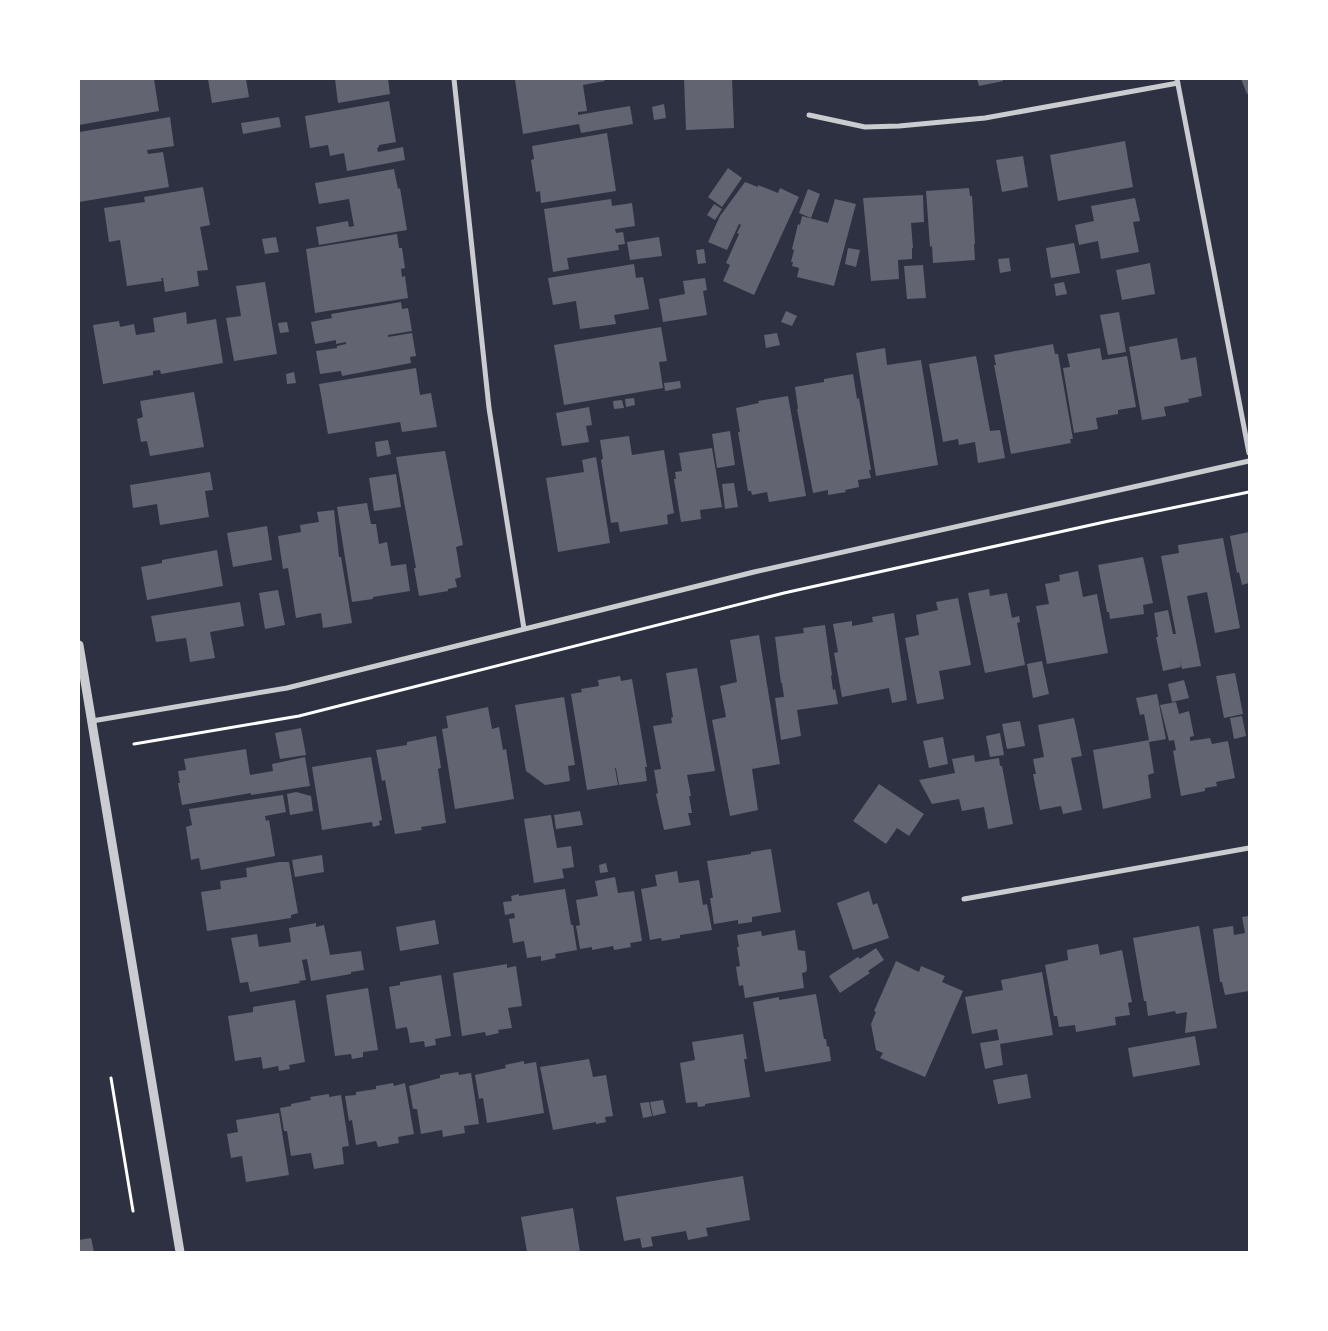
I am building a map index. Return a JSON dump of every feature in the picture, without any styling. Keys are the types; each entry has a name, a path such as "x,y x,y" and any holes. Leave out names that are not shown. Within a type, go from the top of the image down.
{"street":[{"path":"454,79 489,408 524,629"},
{"path":"810,115 865,127 899,126 985,118 1177,81 1249,453"},
{"path":"92,721 287,688 754,572 1249,461"},
{"path":"79,645 180,1252"},
{"path":"964,899 1249,848"}],"path":[{"path":"134,744 299,716 784,593 1249,492"},
{"path":"111,1078 133,1211"}],"building":[{"path":"79,79 154,79 159,111 79,125"},
{"path":"208,79 246,79 249,97 212,103"},
{"path":"335,79 388,79 390,94 338,103"},
{"path":"604,79 605,81 583,85 587,111 578,112 578,115 630,106 633,124 581,133 579,124 523,134 515,80"},
{"path":"684,79 732,79 734,128 686,130"},
{"path":"977,79 1003,79 1003,81 979,86"},
{"path":"1241,79 1249,79 1249,93 1247,94"},
{"path":"389,101 396,142 379,145 377,148 378,152 403,147 405,160 347,171 344,153 330,156 328,145 310,148 305,116"},
{"path":"664,104 666,118 654,120 652,107"},
{"path":"170,117 174,146 147,150 148,154 163,152 169,187 79,202 79,132"},
{"path":"279,117 281,127 243,134 241,123"},
{"path":"607,133 616,191 541,203 540,191 536,192 531,160 534,159 532,146"},
{"path":"1125,141 1133,187 1058,201 1050,155"},
{"path":"1023,156 1028,187 1002,192 996,160"},
{"path":"728,168 742,178 722,207 708,197"},
{"path":"394,169 398,189 400,188 407,230 319,245 316,227 348,221 349,227 354,226 349,199 319,204 315,183"},
{"path":"745,182 778,193 780,188 799,197 754,295 723,281 730,265 726,263 741,225 739,224 727,250 708,242 720,216"},
{"path":"203,187 210,225 200,227 208,270 197,271 199,286 165,292 163,278 161,278 162,281 127,286 120,240 109,242 104,208 145,202 144,197"},
{"path":"969,188 970,196 972,196 975,260 933,263 926,191"},
{"path":"808,189 820,194 811,218 799,213"},
{"path":"923,195 924,222 911,223 912,259 898,260 899,279 871,281 863,198"},
{"path":"1135,198 1140,221 1133,222 1139,252 1101,259 1098,241 1079,245 1075,225 1094,221 1091,206"},
{"path":"611,199 612,206 632,203 635,226 615,229 616,233 623,232 625,244 618,245 619,250 567,258 569,269 553,272 544,209"},
{"path":"835,199 856,204 834,286 797,277 799,268 792,266 793,262 791,262 794,250 792,249 798,224 800,225 802,216 828,223"},
{"path":"714,204 722,209 715,220 707,215"},
{"path":"397,234 399,248 402,248 405,268 401,269 402,277 405,276 408,298 315,313 306,249"},
{"path":"276,237 279,252 265,254 262,239"},
{"path":"659,237 662,256 630,260 627,242"},
{"path":"1074,243 1080,273 1051,278 1046,248"},
{"path":"848,248 860,250 856,267 845,264"},
{"path":"704,249 706,263 698,264 696,250"},
{"path":"1009,258 1011,271 1000,273 998,259"},
{"path":"1150,263 1155,294 1122,300 1116,270"},
{"path":"634,264 636,278 643,277 649,309 614,315 616,324 580,329 576,301 553,305 548,278"},
{"path":"923,265 926,298 907,299 904,266"},
{"path":"705,278 707,290 703,291 707,315 663,322 659,299 685,294 683,281"},
{"path":"265,282 277,354 234,361 226,318 241,316 236,286"},
{"path":"1064,282 1067,294 1056,296 1054,284"},
{"path":"401,302 402,309 408,308 412,331 388,335 388,337 412,333 416,356 410,357 411,363 342,376 341,371 320,374 316,351 337,348 337,346 346,344 346,342 336,344 336,340 315,344 311,322 332,318 331,314"},
{"path":"786,311 797,316 792,326 781,322"},
{"path":"186,312 187,324 216,319 223,363 161,374 160,370 153,371 153,375 103,384 93,325 119,321 120,327 134,324 136,335 155,332 153,318"},
{"path":"1119,312 1126,352 1108,355 1100,315"},
{"path":"287,322 289,332 280,333 278,323"},
{"path":"661,327 667,361 659,362 663,388 564,405 554,345"},
{"path":"777,333 780,345 766,348 764,335"},
{"path":"1177,338 1181,360 1196,357 1202,396 1188,399 1189,402 1164,407 1166,416 1142,420 1129,347"},
{"path":"1053,344 1055,354 1058,354 1073,439 1070,439 1071,443 1011,454 994,365 996,365 994,355"},
{"path":"885,348 887,365 921,360 938,465 876,476 856,353"},
{"path":"1100,348 1102,360 1127,356 1136,407 1118,410 1118,414 1096,418 1098,429 1074,433 1063,368 1070,367 1067,354"},
{"path":"976,356 990,431 1000,430 1005,458 978,463 975,442 959,445 958,439 943,442 929,364"},
{"path":"416,368 420,395 431,393 437,427 402,432 400,422 328,434 319,384"},
{"path":"294,372 296,383 287,384 286,374"},
{"path":"853,374 857,399 859,398 871,478 858,480 859,487 845,490 846,492 828,495 828,490 813,493 797,409 795,387"},
{"path":"680,381 681,388 665,391 664,383"},
{"path":"194,392 204,447 150,456 147,441 141,442 137,419 143,417 140,401"},
{"path":"788,396 806,496 769,502 767,492 752,495 751,491 748,491 736,408 759,403 758,401"},
{"path":"634,398 635,405 626,407 625,399"},
{"path":"622,400 624,408 614,409 613,401"},
{"path":"589,407 592,425 586,426 589,442 562,446 556,413"},
{"path":"730,431 735,465 717,468 712,434"},
{"path":"629,436 632,455 664,450 674,513 667,515 668,524 620,532 618,522 611,523 601,460 603,459 600,440"},
{"path":"388,440 391,454 377,457 375,442"},
{"path":"712,448 722,507 700,510 701,519 681,522 674,479 676,479 675,472 682,471 679,453"},
{"path":"445,451 463,545 456,547 461,577 455,579 457,587 448,589 448,591 419,596 414,568 416,568 396,457"},
{"path":"596,457 610,543 558,552 546,478 584,472 582,460"},
{"path":"210,472 213,490 205,491 209,517 160,525 157,504 133,508 130,485"},
{"path":"396,474 401,507 374,511 369,478"},
{"path":"734,483 738,507 725,509 722,484"},
{"path":"367,503 371,524 376,524 379,544 387,542 391,566 406,564 410,591 352,602 337,507"},
{"path":"334,510 339,557 341,557 352,623 323,628 321,613 296,618 288,568 283,569 278,536 301,532 300,525 319,522 317,512"},
{"path":"267,526 272,560 233,567 227,533"},
{"path":"1249,532 1249,583 1242,585 1239,572 1237,573 1230,536"},
{"path":"1223,538 1240,628 1215,633 1207,592 1187,596 1201,666 1182,669 1180,660 1181,667 1163,671 1156,637 1158,637 1154,613 1168,610 1173,634 1176,634 1161,556 1179,553 1178,545"},
{"path":"217,550 223,586 147,600 141,567 162,563 162,560"},
{"path":"1143,557 1153,603 1143,605 1144,614 1110,619 1098,565"},
{"path":"1078,571 1083,597 1097,594 1108,653 1047,664 1036,606 1049,604 1045,584 1060,581 1059,575"},
{"path":"989,589 990,596 1007,593 1012,618 1019,616 1020,622 1017,623 1025,665 985,673 968,593"},
{"path":"278,590 285,625 265,629 259,593"},
{"path":"958,598 971,665 939,671 944,699 917,704 905,638 919,635 916,615 938,610 936,602"},
{"path":"240,602 244,626 210,632 215,658 190,662 186,638 156,642 151,616"},
{"path":"894,613 907,700 892,703 889,688 842,697 834,653 838,652 833,624 852,621 852,626 873,622 872,617"},
{"path":"825,625 833,690 835,689 838,704 797,710 801,736 781,740 775,698 784,697 775,637 804,633 803,628"},
{"path":"759,635 780,764 752,769 758,810 730,816 712,720 726,717 720,686 737,682 730,640"},
{"path":"1042,661 1049,694 1033,698 1027,664"},
{"path":"697,668 715,771 687,775 691,796 689,796 692,813 688,813 691,825 664,830 656,794 658,793 654,770 661,769 653,726 672,723 671,718 673,717 666,673"},
{"path":"1235,673 1243,714 1224,718 1216,676"},
{"path":"620,676 621,681 632,679 647,767 645,767 647,781 619,785 615,768 618,785 587,790 571,694 582,692 581,689 599,686 598,680"},
{"path":"1184,680 1189,698 1172,702 1168,684"},
{"path":"1157,694 1166,739 1149,742 1154,773 1148,775 1151,798 1103,809 1093,750 1149,740 1144,714 1140,715 1136,698"},
{"path":"564,697 575,765 568,766 570,781 545,785 526,771 515,705"},
{"path":"1176,702 1179,714 1189,711 1194,736 1190,737 1190,741 1210,738 1212,744 1228,741 1235,778 1216,782 1217,786 1205,788 1205,791 1181,796 1173,751 1176,750 1174,740 1169,741 1160,705"},
{"path":"488,707 492,729 499,727 503,750 506,749 514,799 455,809 442,729 448,728 446,716"},
{"path":"1242,716 1246,736 1234,739 1230,718"},
{"path":"1074,718 1082,756 1071,758 1082,810 1063,814 1061,806 1040,810 1033,774 1036,774 1033,759 1044,757 1038,725"},
{"path":"1020,721 1025,746 1007,749 1002,724"},
{"path":"301,728 306,755 280,759 275,733"},
{"path":"1000,733 1004,755 990,757 986,736"},
{"path":"436,736 441,768 438,769 446,823 421,827 422,830 395,834 385,780 382,781 376,750 407,745 407,742"},
{"path":"943,737 948,764 929,768 923,741"},
{"path":"246,749 250,775 273,771 272,764 305,757 310,786 251,795 251,793 182,805 178,771 186,770 184,759"},
{"path":"974,755 975,762 999,758 1013,824 988,829 984,807 962,811 959,799 932,804 919,780 955,773 952,759"},
{"path":"371,757 382,820 379,821 380,825 373,827 372,822 322,830 312,767"},
{"path":"879,784 924,814 909,836 897,828 886,844 853,821"},
{"path":"296,792 311,796 313,811 290,815 287,794"},
{"path":"283,795 286,812 265,816 266,821 269,820 275,856 201,870 199,858 191,860 186,827 192,825 189,809"},
{"path":"580,811 583,825 556,829 554,815"},
{"path":"551,815 557,848 571,846 574,867 562,869 564,878 534,883 524,819"},
{"path":"771,849 781,912 752,917 752,922 738,924 738,920 714,924 710,898 713,898 707,861"},
{"path":"322,855 324,872 295,877 292,860"},
{"path":"289,862 298,913 291,915 291,918 207,931 201,892 221,889 220,881 247,877 246,868"},
{"path":"606,863 608,872 600,873 599,865"},
{"path":"677,871 679,883 699,880 703,905 707,904 712,930 680,935 680,938 662,941 661,938 650,940 641,889 657,886 655,875"},
{"path":"615,877 618,893 634,891 642,941 630,943 631,947 614,950 613,946 592,950 592,947 580,949 576,926 580,925 576,900 598,896 595,881"},
{"path":"565,889 577,950 555,954 556,958 541,961 541,956 527,958 524,941 513,943 509,919 515,918 514,913 505,915 503,902 512,901 511,896 519,894 519,896"},
{"path":"869,891 873,905 877,903 889,938 853,950 837,903"},
{"path":"1249,916 1249,991 1225,995 1222,982 1220,982 1213,929 1233,926 1234,935 1245,933 1242,917"},
{"path":"435,920 439,944 400,951 396,927"},
{"path":"316,923 316,927 324,925 330,955 361,951 364,970 311,981 307,959 302,960 306,980 299,981 300,983 250,992 248,982 240,983 231,938 257,934 259,947 291,942 289,928"},
{"path":"1199,926 1217,1028 1185,1033 1187,1012 1176,1014 1175,1011 1148,1016 1133,938"},
{"path":"795,930 798,950 805,951 807,969 806,972 802,973 804,988 745,998 743,985 739,986 736,967 740,966 737,935 761,931 762,936"},
{"path":"1098,944 1100,955 1122,950 1132,1002 1128,1003 1130,1015 1115,1017 1116,1025 1076,1032 1075,1025 1059,1027 1057,1016 1054,1016 1045,965 1068,960 1067,950"},
{"path":"876,948 884,960 868,971 870,973 840,993 829,976"},
{"path":"896,961 919,972 921,966 945,976 942,982 963,991 925,1077 880,1058 883,1053 876,1050 871,1024 876,1012 874,1011"},
{"path":"507,964 507,968 516,966 522,1006 508,1008 512,1028 498,1030 499,1033 486,1036 485,1032 462,1036 453,973"},
{"path":"1042,972 1053,1035 1000,1044 1003,1065 985,1069 980,1043 999,1040 997,1029 972,1034 965,997 1003,990 1001,980"},
{"path":"441,975 451,1036 435,1039 436,1045 425,1047 424,1041 410,1043 407,1027 396,1029 389,987 400,985 400,982"},
{"path":"368,988 378,1050 363,1052 363,1057 352,1059 351,1054 335,1056 326,995"},
{"path":"816,994 824,1039 826,1039 827,1047 829,1046 831,1061 765,1072 753,1002 779,997 779,1000"},
{"path":"295,1000 305,1062 289,1065 290,1069 279,1071 278,1066 263,1069 261,1057 235,1061 228,1016 253,1012 253,1007"},
{"path":"743,1034 747,1059 744,1059 750,1097 705,1104 705,1106 698,1107 697,1102 686,1103 680,1063 695,1060 692,1042"},
{"path":"1195,1036 1200,1065 1133,1077 1128,1048"},
{"path":"589,1059 593,1077 606,1075 613,1116 605,1117 606,1122 553,1130 540,1067"},
{"path":"524,1061 524,1064 536,1062 544,1113 487,1123 483,1098 479,1099 475,1075 506,1068 505,1065"},
{"path":"458,1072 459,1075 471,1073 479,1124 464,1126 465,1133 443,1137 442,1130 421,1134 417,1109 413,1109 409,1086 440,1078 440,1075"},
{"path":"1027,1074 1031,1098 998,1104 993,1080"},
{"path":"393,1083 394,1086 405,1083 414,1134 398,1137 399,1143 378,1147 376,1141 356,1145 352,1120 349,1121 345,1096 356,1095 356,1092 376,1089 376,1086"},
{"path":"329,1094 329,1097 341,1095 349,1146 342,1147 344,1164 314,1169 311,1153 291,1156 287,1131 284,1131 280,1108 311,1100 310,1097"},
{"path":"663,1100 666,1113 653,1116 650,1102"},
{"path":"649,1102 652,1116 643,1118 640,1103"},
{"path":"279,1113 289,1175 246,1182 242,1156 231,1158 227,1134 238,1132 236,1120"},
{"path":"743,1176 750,1220 706,1228 708,1236 688,1240 686,1231 651,1237 653,1246 642,1248 640,1238 624,1241 616,1197"},
{"path":"573,1208 580,1252 527,1252 521,1217"},
{"path":"91,1238 94,1252 79,1252 79,1240"}]}
